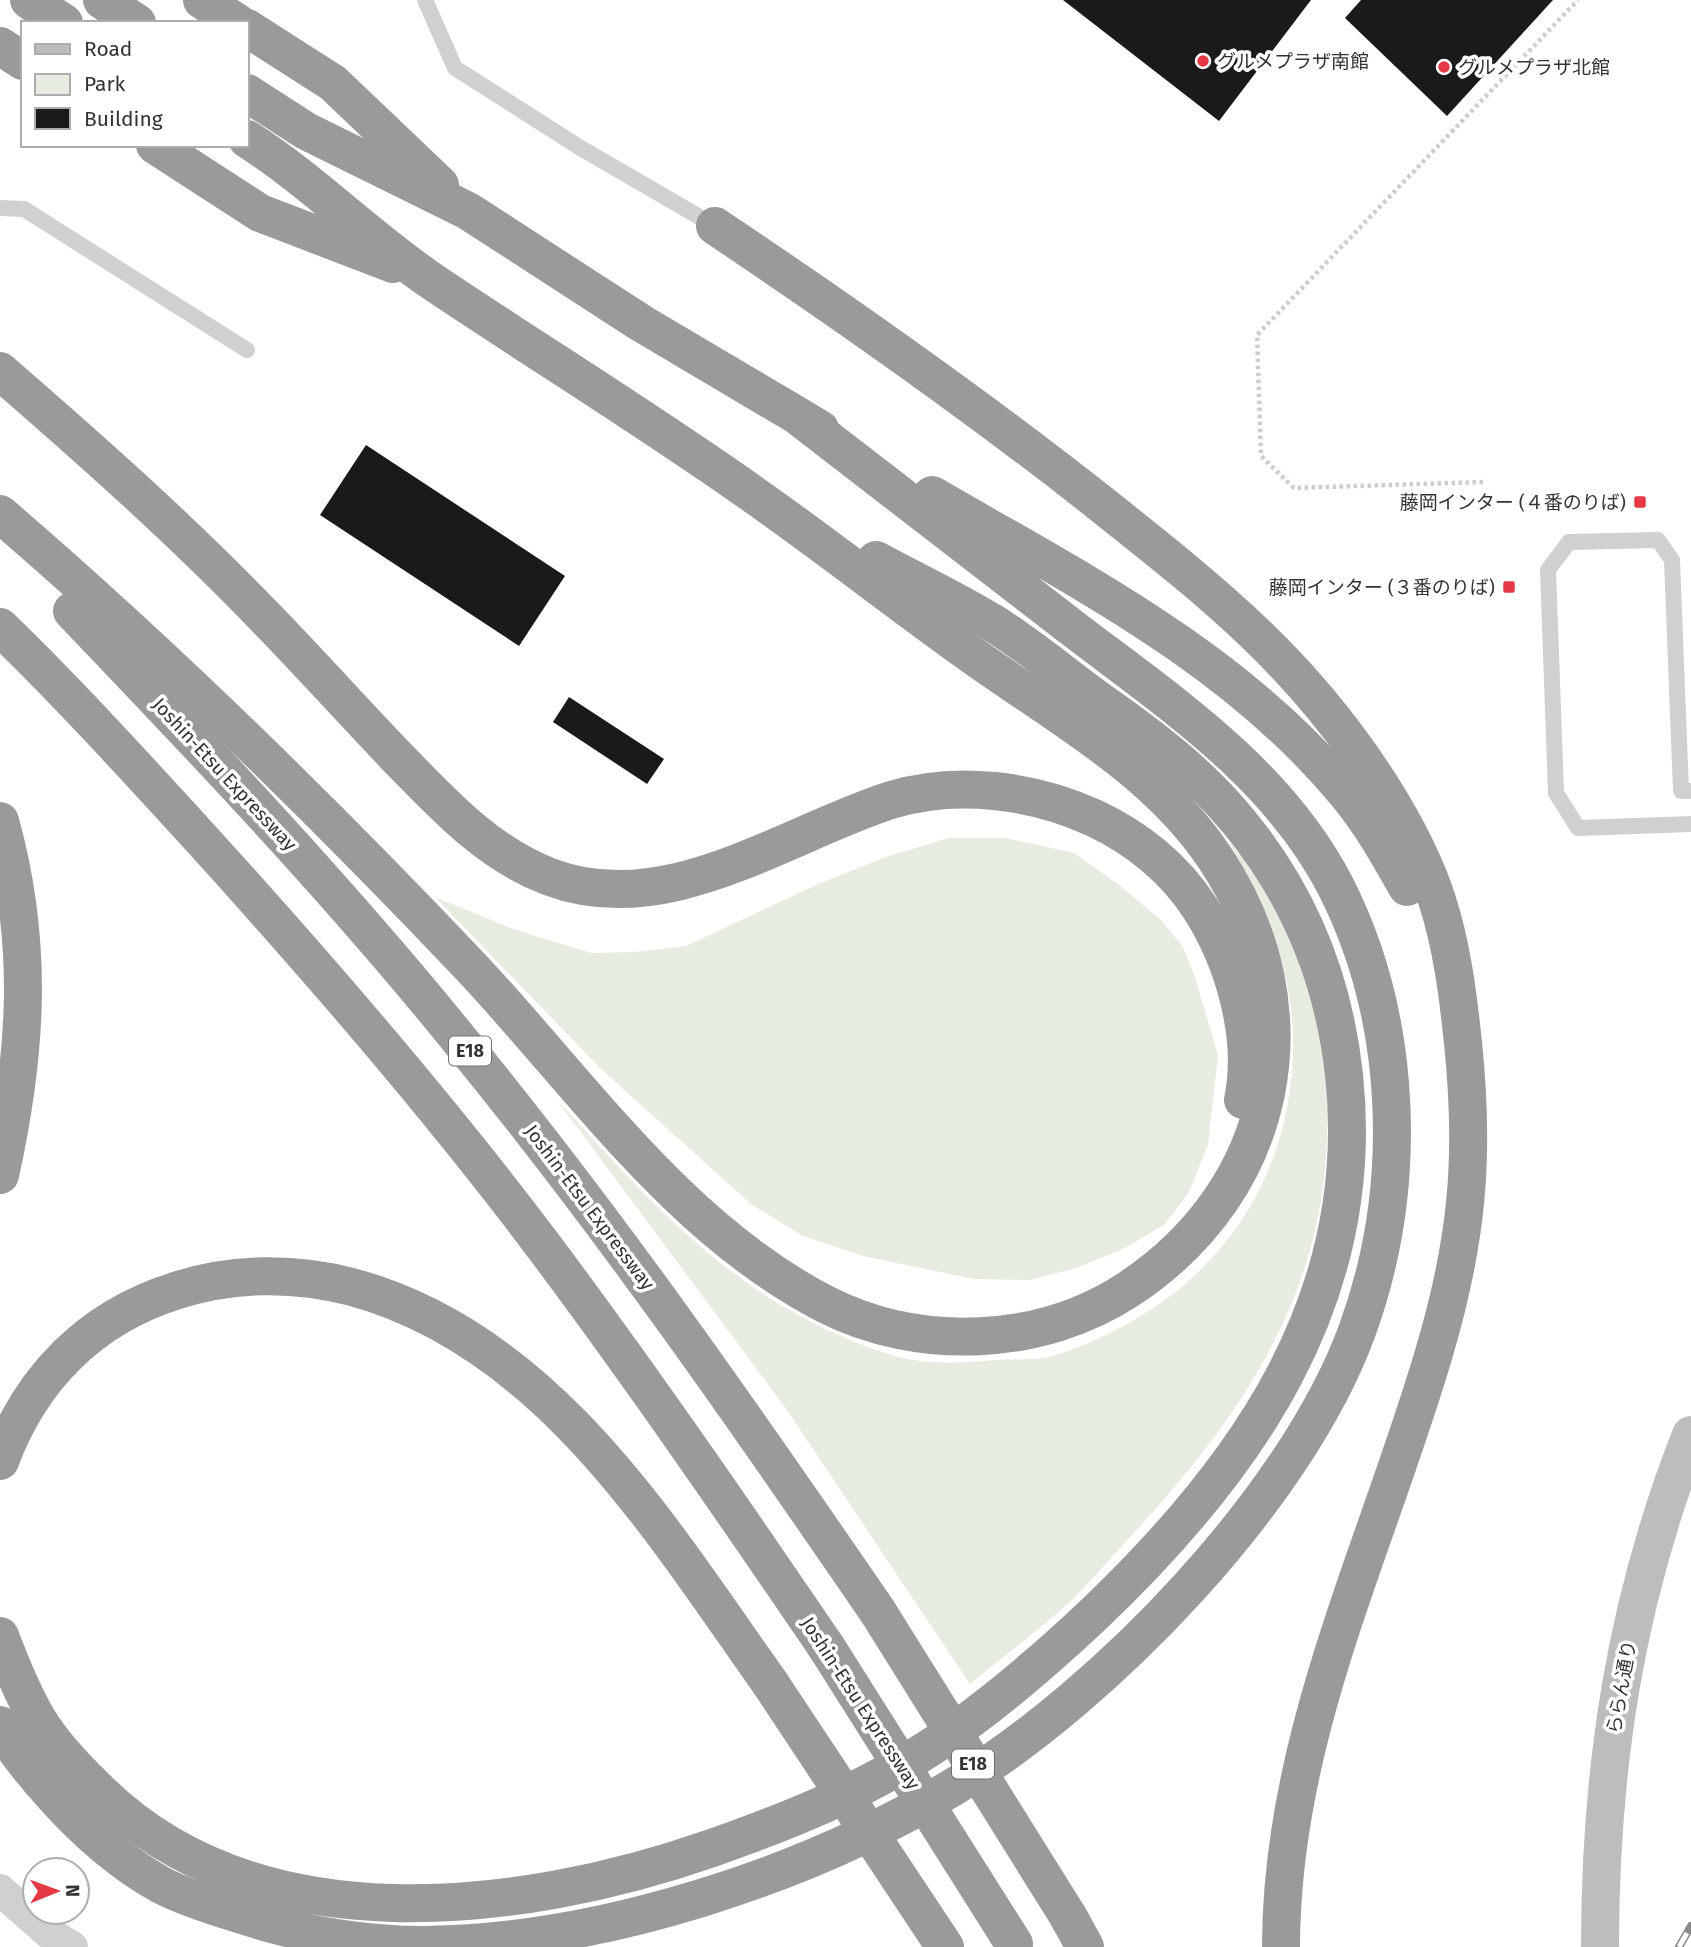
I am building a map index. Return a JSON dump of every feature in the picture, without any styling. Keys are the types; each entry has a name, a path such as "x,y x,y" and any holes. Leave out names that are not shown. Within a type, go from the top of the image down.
{"highway":[{"path":"29,0 61,21"},
{"path":"102,0 134,21"},
{"path":"202,0 235,21"},
{"path":"248,29 333,83 468,211"},
{"path":"0,46 21,60"},
{"path":"248,94 306,131 468,211 641,323 1129,609 1207,664 1263,709 1306,749 1361,813 1381,841 1432,940 1450,995 1465,1065"},
{"path":"0,514 217,713 372,863 505,1003 668,1185 717,1231 796,1288 837,1310 879,1326 944,1335 1008,1334 1055,1325 1095,1309 1133,1287 1200,1227 1226,1193 1248,1153 1263,1112 1272,1067 1273,1020 1266,973 1252,928 1233,887 1210,850 1180,814 1102,745 975,657 750,492 424,276 286,164 248,140"},
{"path":"158,147 260,213 424,276"},
{"path":"715,226 916,363 1062,473 1192,576 1284,659 1358,751 1417,850 1436,897 1450,946 1470,1126 1469,1183 1461,1243 1433,1358 1335,1641 1312,1718 1287,1854 1280,1947"},
{"path":"0,371 100,458 259,611 444,806 478,836 550,877 592,887 675,883 761,854 894,799 983,790 1028,795 1073,808 1112,826 1150,853 1185,884 1209,921 1239,1002 1246,1043 1246,1088 1237,1132 1225,1175 1200,1227"},
{"path":"0,1725 40,1781 76,1820 119,1857 164,1886 261,1921 372,1943 426,1945 541,1934 650,1911 777,1872 835,1848 898,1818 1014,1747 1114,1663 1208,1565 1292,1456 1327,1400 1356,1334 1373,1280 1385,1227 1392,1114 1387,1055 1377,995 1336,888 1307,838 1271,792 1194,720 799,417"},
{"path":"0,1636 17,1680 41,1726 74,1767 111,1804 152,1835 198,1860 276,1886 345,1900 407,1904 467,1902 542,1892 628,1874 744,1837 810,1811 928,1749 1033,1669 1128,1582 1173,1534 1257,1427 1286,1378 1311,1325 1330,1268 1342,1212 1347,1110 1340,1037 1327,978 1303,922 1274,870 1239,822 1162,747 992,623 750,492"},
{"name":"Joshin-Etsu Expressway","path":"0,541 190,735 324,882 461,1041 600,1218 743,1414 878,1612 1076,1932"},
{"name":"Joshin-Etsu Expressway","path":"0,627 139,770 268,913 408,1078 543,1245 691,1447 827,1648 1014,1945"},
{"path":"0,821 13,868 22,928 24,993 22,1058 0,1175"},
{"path":"0,1461 10,1435 35,1391 64,1356 103,1324 144,1301 189,1286 233,1278 283,1276 330,1281 378,1294 425,1314 470,1339 512,1369 551,1404 635,1496 770,1683 945,1947"}],"street":[{"name":"ららん通り","path":"1600,1947 1605,1793 1621,1670 1649,1554 1691,1436"},
{"path":"0,1890 49,1933 72,1947"}],"lane":[{"path":"425,0 455,68 579,147 715,226"},
{"path":"0,208 24,209 247,350"},
{"path":"1691,791 1681,791 1672,560 1657,540 1569,542 1548,569 1556,793 1578,828 1691,824"}],"path":[{"path":"1483,482 1294,488 1261,456 1257,335 1578,0"}],"green space":[{"path":"948,838 1006,838 1074,853 1119,885 1161,920 1183,947 1195,977 1218,1055 1208,1145 1188,1194 1164,1225 1121,1250 1076,1268 1030,1280 974,1279 863,1256 803,1236 751,1204 601,1069 435,897 513,929 591,953 635,952 686,946 816,885 886,857"},
{"path":"1228,840 1269,890 1286,918 1303,962 1315,1008 1325,1079 1327,1147 1319,1210 1304,1270 1281,1327 1252,1381 1217,1434 1177,1484 1072,1600 970,1684 787,1410 557,1100 668,1217 746,1282 790,1311 838,1335 903,1358 969,1362 1034,1359 1056,1355 1108,1334 1155,1307 1196,1274 1230,1236 1257,1194 1277,1146 1289,1093 1293,1037 1287,985 1272,935"}],"building":[{"name":"グルメプラザ南館","path":"1063,0 1311,0 1219,121"},
{"name":"グルメプラザ北館","path":"1361,0 1553,0 1447,116 1345,18"},
{"path":"366,445 565,576 519,646 320,515"},
{"path":"569,697 664,759 647,784 553,722"}],"railway":[{"path":"1679,1947 1691,1926"}],"place":[{"name":"グルメプラザ南館","path":"1203,61"},
{"name":"グルメプラザ北館","path":"1444,67"},
{"name":"藤岡インター (４番のりば)","path":"1640,502"},
{"name":"藤岡インター (３番のりば)","path":"1509,587"}]}
